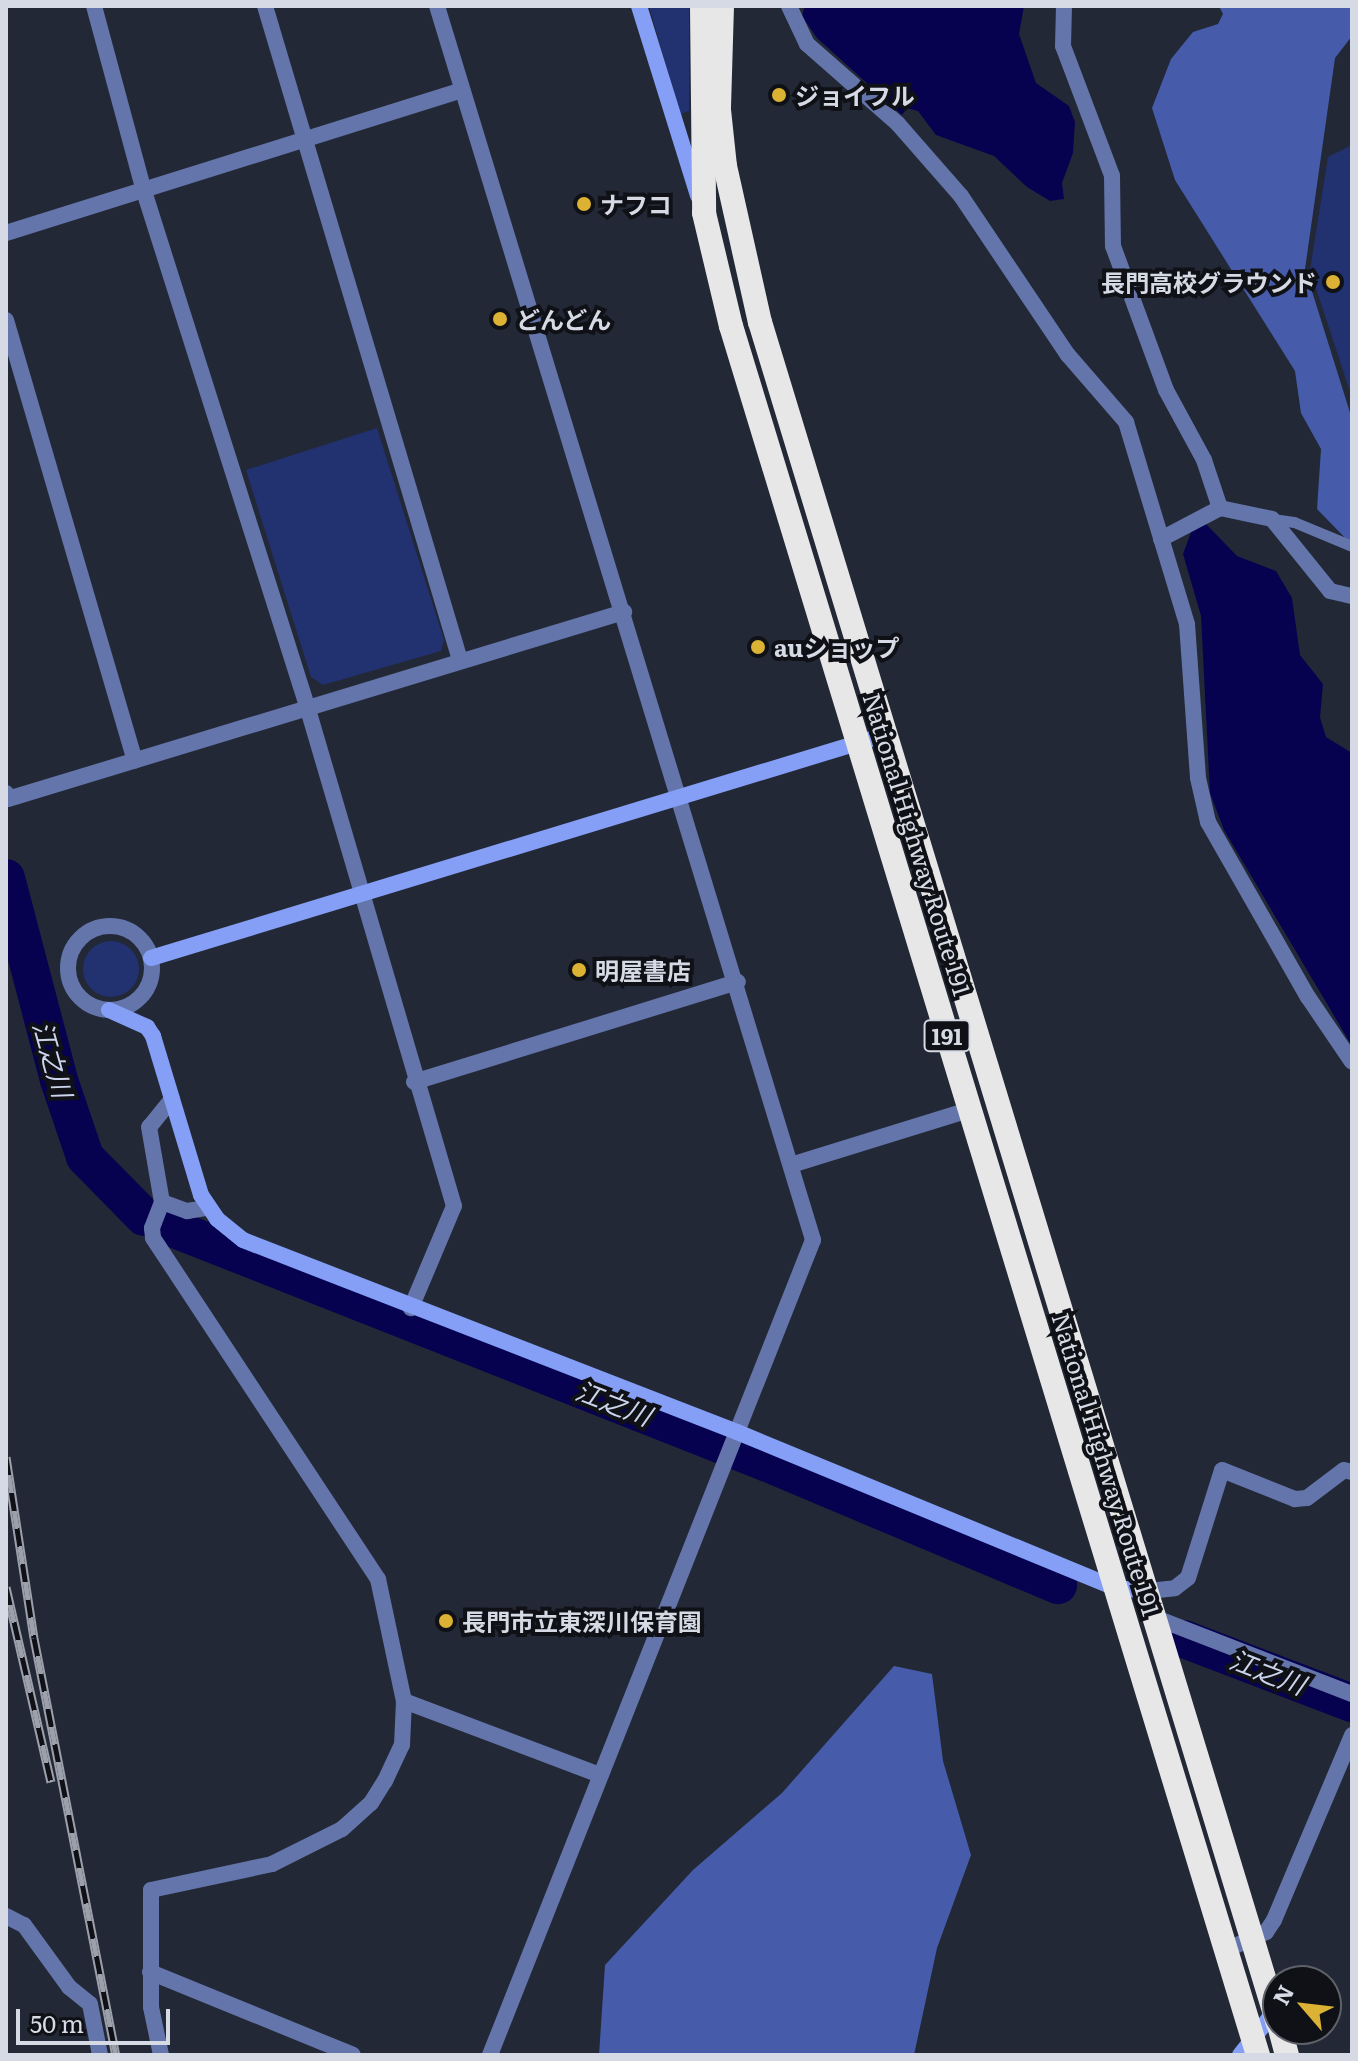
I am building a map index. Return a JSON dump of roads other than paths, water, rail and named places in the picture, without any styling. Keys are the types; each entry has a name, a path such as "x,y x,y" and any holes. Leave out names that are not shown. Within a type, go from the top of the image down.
{"highway":[{"name":"National Highway Route 191","path":"702,6 704,213 731,326 1226,1950 1250,2048"},
{"name":"National Highway Route 191","path":"722,6 719,110 733,218 1262,1965"}],"street":[{"path":"94,6 143,188 307,706 414,1082 454,1206 411,1308"},
{"path":"265,6 460,660"},
{"path":"437,6 681,794 813,1240 490,2055"},
{"path":"639,6 704,213"},
{"path":"789,6 807,44 898,124 961,196 1068,355 1126,422 1187,624 1198,778 1208,822 1300,984 1352,1062"},
{"path":"1064,6 1063,46 1112,176 1113,246 1166,390 1204,460 1220,508"},
{"path":"6,233 461,90"},
{"path":"6,320 135,761"},
{"path":"1161,539 1220,508 1272,519 1330,591 1352,596"},
{"path":"6,793 8,799 624,612"},
{"path":"151,958 681,794 887,734"},
{"path":"109,1010 126,1007 144,993 151,958 139,937 117,926 93,929 75,945 68,967 74,990 91,1006 109,1010 147,1027 153,1036 207,1208 243,1240 411,1308 737,1432 1115,1588 1148,1591 1175,1588 1188,1578 1222,1470 1295,1499 1307,1498 1344,1470 1352,1472"},
{"path":"414,1082 738,982"},
{"path":"161,2055 150,1972 151,1890 272,1864 342,1829 371,1803 385,1781 402,1745 404,1701 378,1579 153,1238 152,1228 162,1202 149,1127 172,1099"},
{"path":"791,1165 969,1110"},
{"path":"162,1202 187,1211 207,1208"},
{"path":"1156,1618 1352,1694"},
{"path":"404,1701 600,1775"},
{"path":"1226,1950 1266,1932 1281,1908 1352,1735"},
{"path":"6,1916 24,1925 69,1987 90,2004 100,2055"},
{"path":"150,1972 353,2055"}],"lane":[{"path":"1272,519 1294,522 1352,546"}],"waterway":[{"name":"江之川","path":"6,878 59,1080 85,1157 144,1217"},
{"name":"江之川","path":"167,1226 765,1462 1058,1585"},
{"name":"江之川","path":"1184,1639 1352,1703"}],"railway":[{"path":"6,1457 34,1638 116,2055"},
{"path":"6,1587 51,1782"}],"place":[{"name":"ジョイフル","path":"779,95"},
{"name":"ナフコ","path":"584,204"},
{"name":"長門高校グラウンド","path":"1333,282"},
{"name":"どんどん","path":"500,319"},
{"name":"auショップ","path":"758,647"},
{"name":"明屋書店","path":"579,970"},
{"name":"長門市立東深川保育園","path":"446,1621"}]}
